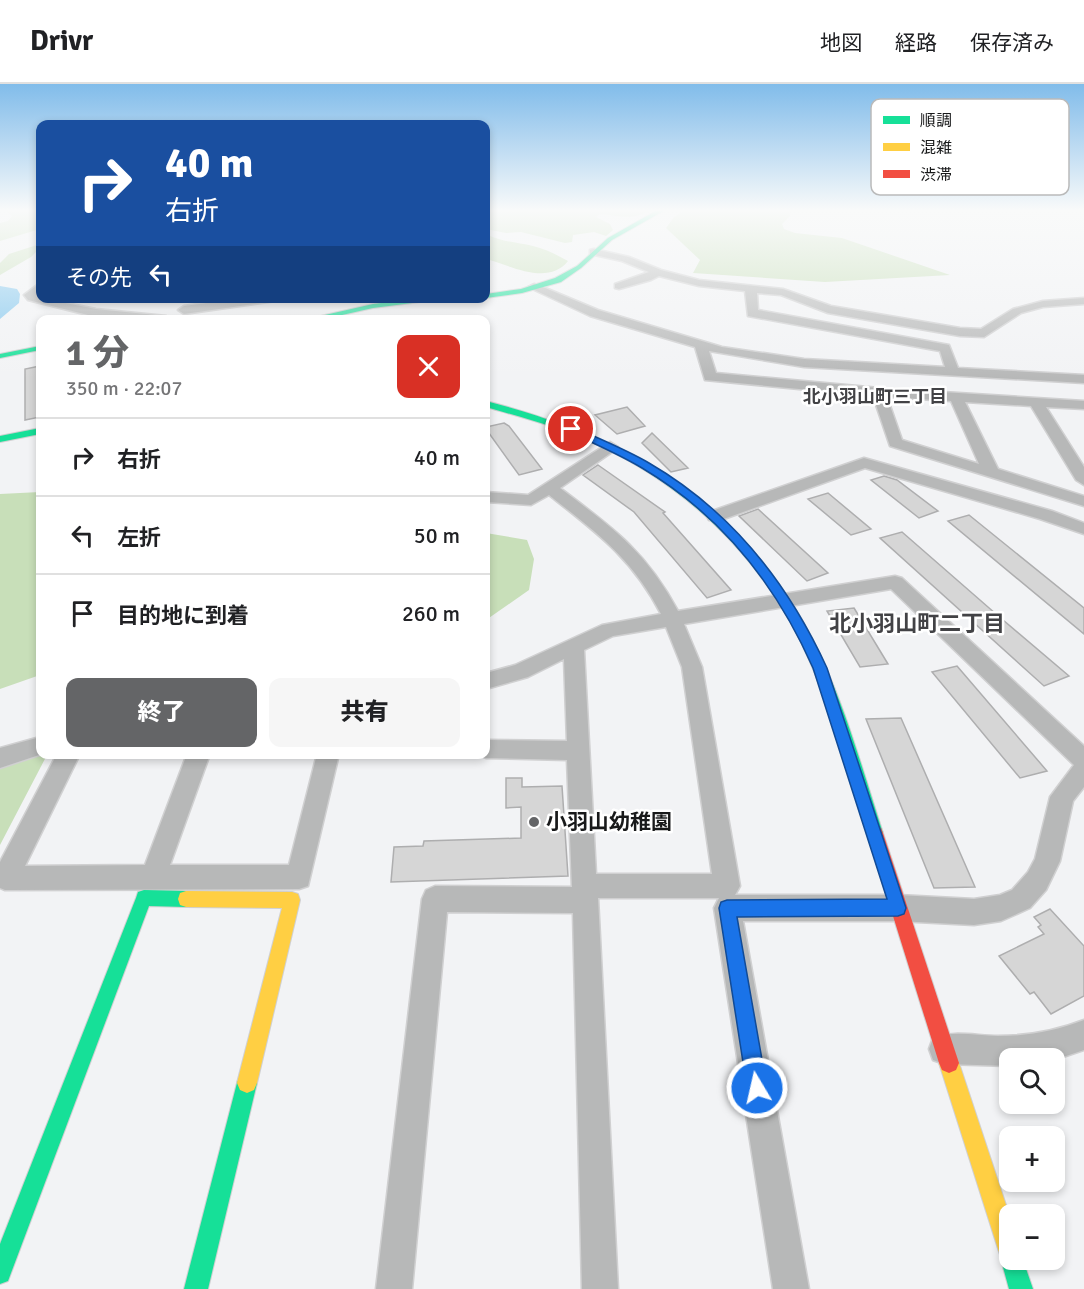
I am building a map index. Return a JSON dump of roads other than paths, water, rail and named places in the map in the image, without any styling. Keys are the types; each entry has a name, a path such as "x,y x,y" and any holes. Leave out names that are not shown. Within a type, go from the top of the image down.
{"street":[{"path":"490,295 534,287 573,271 579,265"},
{"path":"640,265 699,284 783,292 828,309 973,333 990,331 1009,316 1026,308 1084,301"},
{"path":"619,286 647,278 657,272"},
{"path":"534,287 594,313 701,346 742,355 804,363 1084,379"},
{"path":"36,288 30,295 36,299"},
{"path":"751,289 752,314 945,348 953,373"},
{"path":"52,303 116,315"},
{"path":"73,308 82,303"},
{"path":"180,309 232,303"},
{"path":"332,315 401,303"},
{"path":"701,346 710,377 879,392 1084,405"},
{"path":"0,356 36,349"},
{"path":"879,392 895,443 1084,501"},
{"path":"956,397 991,472"},
{"path":"1036,402 1084,480"},
{"path":"490,405 552,423 610,447 645,465 689,494 715,516 751,553 786,601 820,668 999,1218"},
{"path":"0,439 36,432"},
{"path":"490,497 531,500 610,447"},
{"path":"715,516 864,463 1046,515 1084,529"},
{"path":"549,488 611,535 637,561 658,591 672,618 692,667 727,885 584,886 574,646"},
{"path":"490,680 522,671 609,630 895,582 1084,760"},
{"path":"0,759 36,747"},
{"path":"490,749 577,751"},
{"path":"66,759 5,878 299,878 327,759"},
{"path":"153,877 197,759"},
{"path":"791,1289 727,908 898,908 974,912 1001,908 1021,899 1037,881 1047,861 1062,797 1084,770"},
{"path":"0,1273 144,898 291,900 196,1289"},
{"path":"394,1289 435,899 586,900 600,1289"},
{"path":"944,1049 1025,1052 1070,1041 1084,1035"},
{"path":"1015,1270 1021,1289"}],"water":[{"path":"0,286 17,289 20,294 19,303 0,319"}],"place":[{"name":"小羽山幼稚園","path":"534,822"}],"district":[{"name":"北小羽山町三丁目","path":"875,397"},
{"name":"北小羽山町二丁目","path":"917,623"}]}
